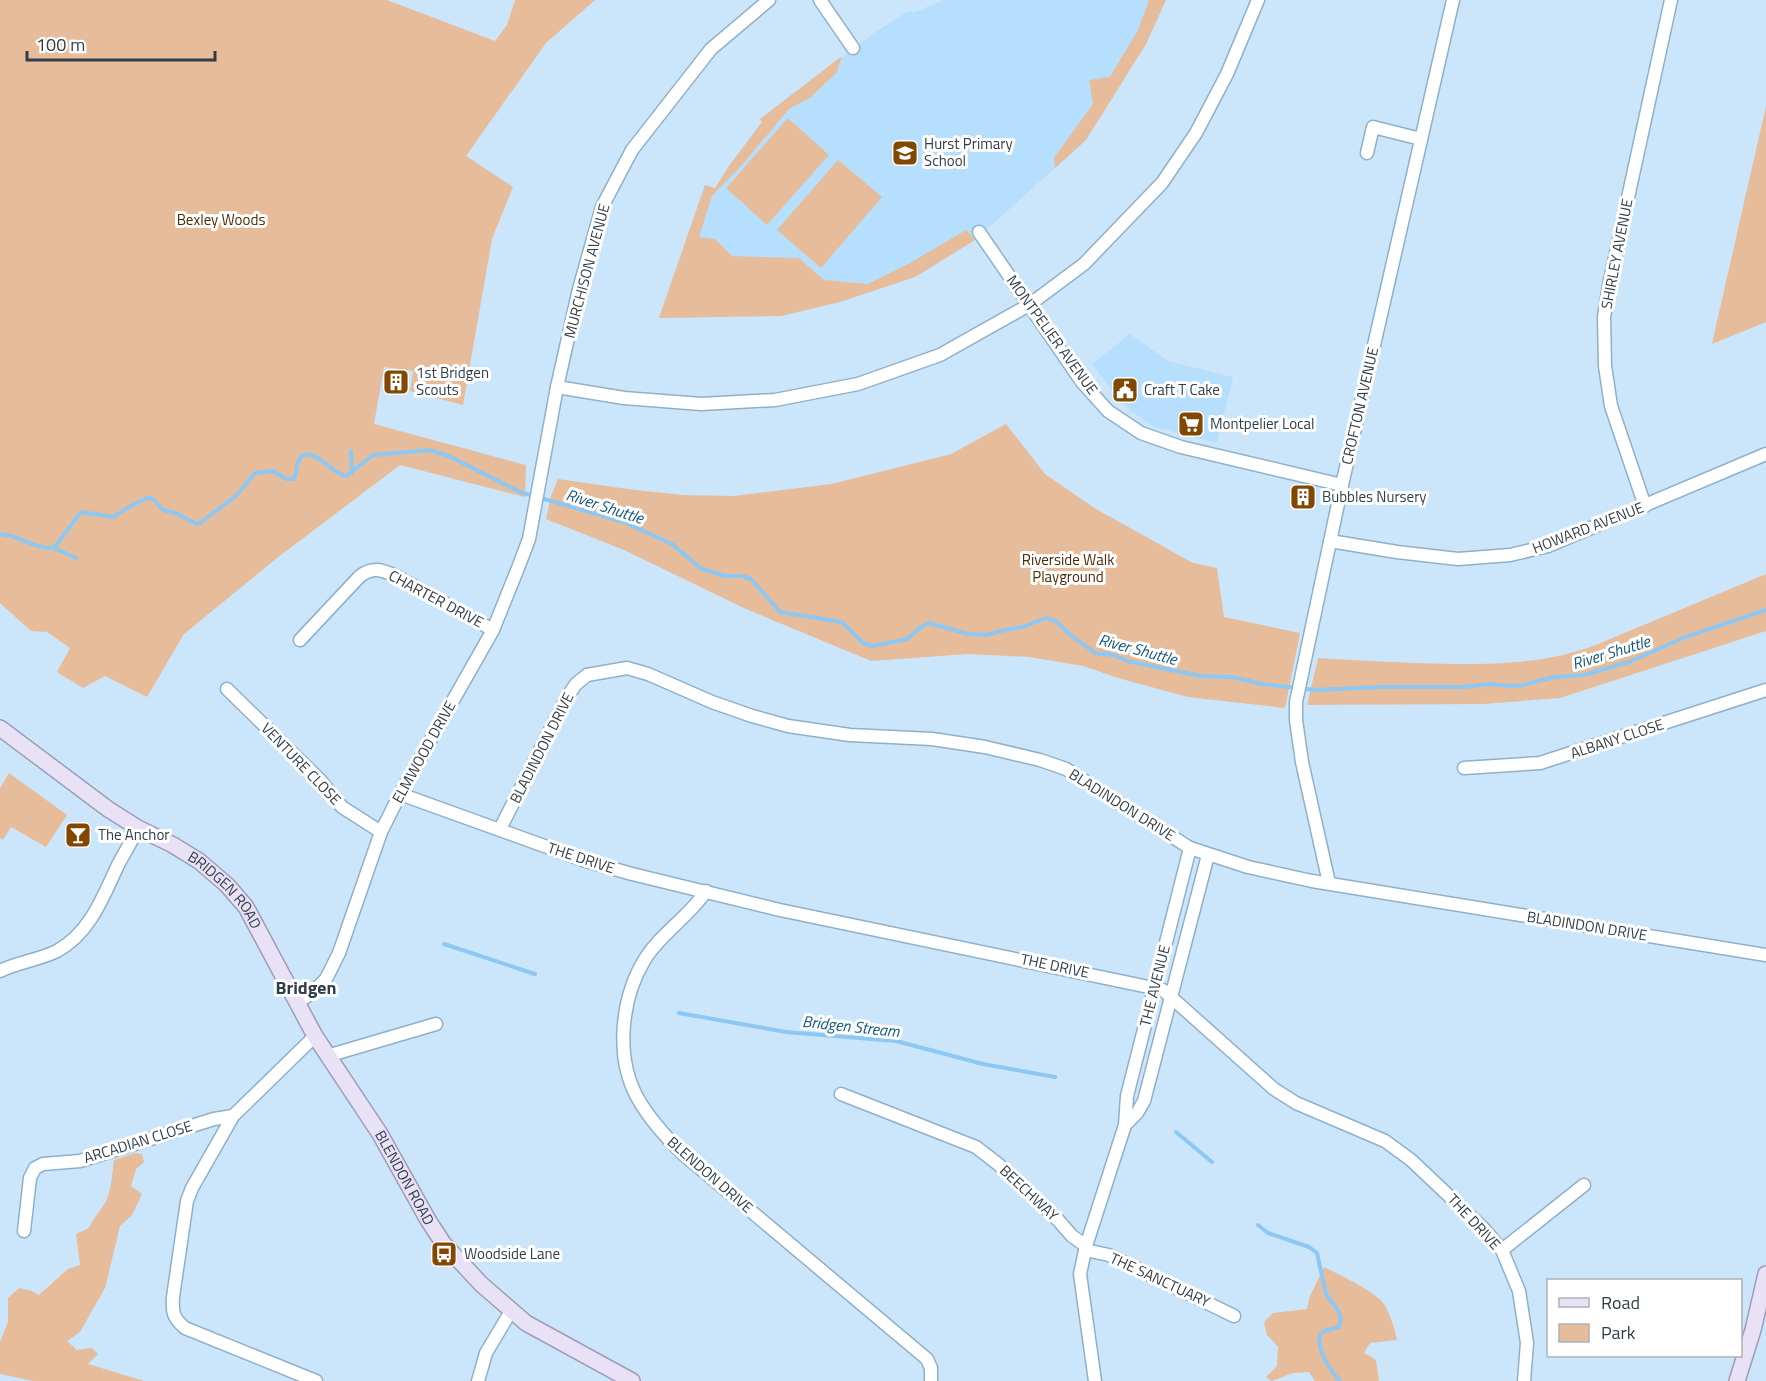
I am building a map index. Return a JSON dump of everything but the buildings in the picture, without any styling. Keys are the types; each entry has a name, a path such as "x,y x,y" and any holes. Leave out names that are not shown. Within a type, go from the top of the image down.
{"main road":[{"name":"BRIDGEN ROAD","path":"0,728 108,809 138,828 173,844 199,861 227,885 246,907 298,1002"},
{"name":"BLENDON ROAD","path":"298,1002 327,1056 380,1134 428,1220 458,1261 511,1311 546,1334 632,1381"},
{"path":"1737,1381 1753,1330 1766,1274"}],"street":[{"name":"MURCHISON AVENUE","path":"538,492 557,387 579,289 602,207 632,150 711,49 769,0"},
{"path":"820,0 853,48"},
{"path":"557,387 624,398 701,404 775,400 858,384 940,355 1029,306 1084,264 1162,183 1196,133 1217,94 1256,10 1258,0"},
{"name":"CROFTON AVENUE","path":"1329,884 1302,762 1296,710 1299,688 1342,485 1453,0"},
{"name":"SHIRLEY AVENUE","path":"1645,507 1611,406 1605,366 1604,317 1671,0"},
{"path":"1366,153 1373,127 1421,139"},
{"name":"MONTPELIER AVENUE","path":"979,232 1082,382 1108,411 1141,433 1181,447 1342,485"},
{"name":"HOWARD AVENUE","path":"1330,541 1458,559 1510,555 1548,546 1766,454"},
{"name":"ELMWOOD DRIVE","path":"298,1002 326,979 339,953 381,831 493,630 521,560 538,492"},
{"name":"CHARTER DRIVE","path":"300,640 360,576 367,570 374,569 396,576 493,630"},
{"name":"BLADINDON DRIVE","path":"500,829 567,697 576,684 587,675 616,668 627,668 648,674 711,702 788,726 850,735 932,739 985,747 1040,760 1066,769 1190,848 1248,867 1329,884 1766,955"},
{"name":"VENTURE CLOSE","path":"227,689 320,780 342,807 381,831"},
{"name":"ALBANY CLOSE","path":"1464,768 1540,763 1766,690"},
{"name":"THE DRIVE","path":"400,794 598,865 780,910 1154,987 1172,996 1274,1089 1296,1103 1385,1141 1404,1154 1485,1230 1502,1250 1519,1291 1527,1343 1524,1381"},
{"path":"0,971 56,951 68,944 87,925 138,828"},
{"name":"THE AVENUE","path":"1085,1248 1125,1125 1127,1096 1190,848"},
{"name":"THE AVENUE","path":"1125,1125 1137,1113 1144,1101 1208,855"},
{"name":"BLENDON DRIVE","path":"706,891 696,906 656,944 645,959 628,1001 624,1031 625,1052 629,1077 636,1095 656,1125 683,1154 927,1359 931,1368 931,1381"},
{"path":"327,1056 436,1024"},
{"path":"315,1036 233,1116 192,1188 187,1201 172,1313 185,1328 316,1381"},
{"name":"BEECHWAY","path":"841,1094 976,1147 998,1164 1085,1248"},
{"name":"ARCADIAN CLOSE","path":"24,1230 30,1178 37,1167 80,1161 214,1119 233,1116"},
{"path":"1502,1250 1584,1185"},
{"path":"1085,1248 1080,1274 1095,1381"},
{"name":"THE SANCTUARY","path":"1085,1248 1109,1255 1234,1316"},
{"path":"478,1381 486,1353 511,1311"}],"shaded area":[{"name":"Hurst Primary School","path":"943,0 1166,0 1146,44 1086,140 975,240 924,272 840,302 781,316 659,318 705,185 715,188 762,122 760,119 874,33 908,11 915,12"},
{"path":"1130,334 1168,361 1233,377 1217,443 1154,427 1130,410 1111,389 1092,364"}],"green space":[{"name":"Bexley Woods","path":"0,0 387,0 495,41 507,25 515,0 595,0 546,43 466,156 513,187 492,239 463,405 410,391 413,371 384,367 374,424 526,465 525,497 400,465 277,558 184,634 147,697 105,676 83,688 57,672 70,648 47,632 31,631 0,603"},
{"path":"1149,0 1166,0 1146,44 1086,140 1055,168 1054,158 1093,104 1089,80 1110,77 1138,30"},
{"path":"842,56 837,72 811,97 789,109 742,165 712,196 699,237 715,239 732,256 799,258 824,280 868,284 910,263 966,230 975,240 915,277 840,302 781,316 659,318 705,185 715,188 762,122 760,119"},
{"path":"1766,106 1766,322 1712,344 1713,339"},
{"path":"788,118 829,155 767,225 726,188"},
{"path":"838,160 882,197 821,268 777,230"},
{"name":"Riverside Walk Playground","path":"1006,424 1045,474 1096,509 1193,563 1217,568 1224,617 1300,633 1285,708 1188,697 1083,666 1029,657 968,654 871,661 746,609 624,550 546,519 551,496 558,479 683,495 734,496 831,484 951,454"},
{"path":"1766,574 1766,631 1560,698 1484,704 1307,705 1318,658 1452,664 1508,663 1544,659 1598,644"},
{"path":"9,773 67,815 46,847 11,827 3,840 0,838 0,788"},
{"path":"135,1153 142,1154 144,1162 136,1169 131,1186 142,1194 132,1215 120,1226 105,1288 80,1332 67,1341 77,1350 92,1348 98,1354 88,1364 144,1381 33,1381 0,1374 0,1342 8,1322 8,1298 19,1288 39,1295 68,1269 80,1265 76,1234 89,1228 105,1203 114,1160"},
{"path":"1324,1267 1373,1294 1380,1299 1389,1313 1397,1340 1370,1343 1364,1353 1376,1360 1379,1381 1315,1381 1309,1372 1293,1373 1272,1381 1266,1377 1277,1366 1278,1347 1267,1335 1264,1322 1273,1313 1307,1309 1309,1298"}],"waterway":[{"name":"River Shuttle","path":"54,548 81,512 113,517 147,498 153,499 163,510 176,513 196,524 236,496 255,473 273,471 286,479 294,479 299,459 306,454 346,476 373,455 431,450 451,457 520,492 624,522 672,544 700,568 725,576 742,576 751,579 780,612 842,622 863,643 873,646 907,639 929,623 968,634 987,635 1023,627 1046,618 1056,621 1095,653 1114,655 1127,661 1200,676 1232,677 1262,684 1316,690 1463,687 1489,684 1510,686 1554,677 1584,675 1629,662 1683,638 1766,610"},
{"path":"351,451 352,473"},
{"name":"River Shuttle","path":"0,534 54,548"},
{"path":"54,548 76,558"},
{"name":"Bridgen Stream","path":"444,944 535,974"},
{"name":"Bridgen Stream","path":"679,1013 786,1032 896,1041 983,1064 1055,1077"},
{"name":"Bridgen Stream","path":"1176,1132 1212,1162"},
{"name":"Bridgen Stream","path":"1258,1225 1268,1233 1309,1247 1317,1253 1326,1294 1339,1312 1341,1320 1339,1327 1324,1331 1319,1336 1319,1343 1325,1360 1340,1381"}],"place":[{"name":"Hurst Primary School","path":"905,153"},
{"name":"1st Bridgen Scouts","path":"396,382"},
{"name":"Craft T Cake","path":"1125,390"},
{"name":"Montpelier Local","path":"1191,424"},
{"name":"Bubbles Nursery","path":"1303,497"},
{"name":"The Anchor","path":"78,835"},
{"name":"Woodside Lane","path":"444,1254"}],"district":[{"name":"Bridgen","path":"306,988"}]}
